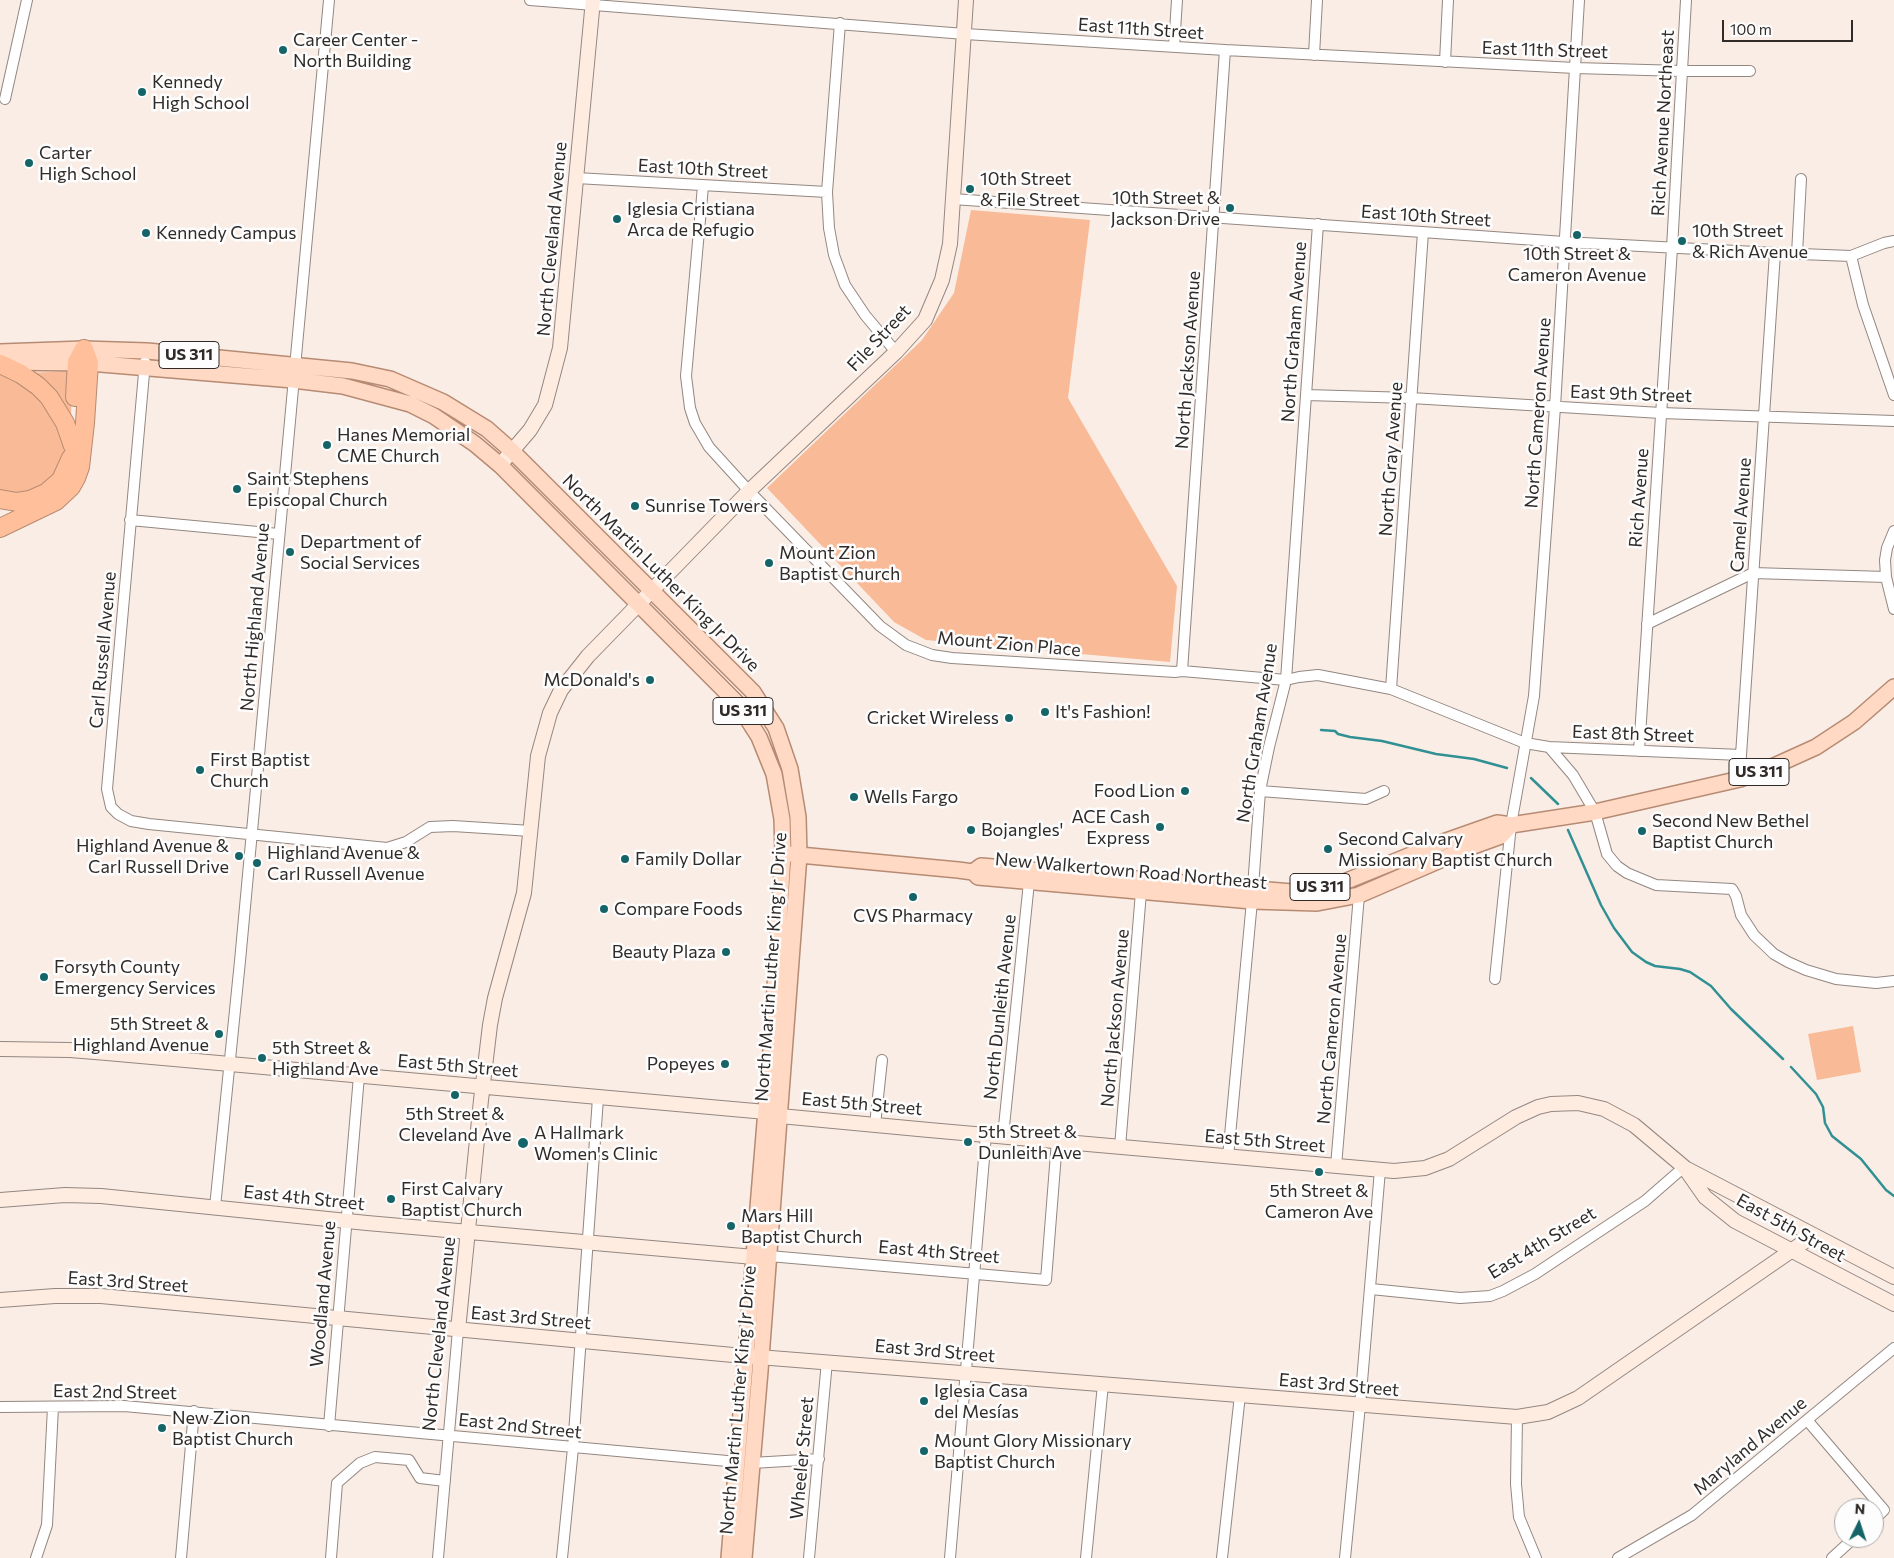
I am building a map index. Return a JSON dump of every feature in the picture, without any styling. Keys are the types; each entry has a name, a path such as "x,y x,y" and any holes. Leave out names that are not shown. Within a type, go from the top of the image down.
{"highway":[{"path":"0,499 23,501 46,494 66,473 73,446 83,358"},
{"path":"0,528 56,501 66,493 74,482 82,455 83,358"},
{"path":"0,363 38,386 49,398 65,424 73,446"}],"main road":[{"name":"North Martin Luther King Jr Drive","path":"0,363 83,358 147,351 352,371 390,379 417,389 443,402 487,429 512,451 753,692 776,728 790,769 798,817 799,855 761,1256 745,1463 744,1558"},
{"name":"North Martin Luther King Jr Drive","path":"0,352 83,358 343,386 410,404 434,416 475,444 500,465 738,704 759,736 774,774 782,819 773,1114"},
{"name":"New Walkertown Road Northeast","path":"782,853 974,872 978,877 1141,892 1253,896 1292,892 1339,884 1443,842 1498,823 1511,825 1595,812 1740,779 1816,747 1854,722 1894,687"},
{"name":"New Walkertown Road Northeast","path":"974,872 981,866 1317,903 1359,895 1468,848 1501,836 1511,825"},
{"path":"1359,895 1368,883 1416,862 1417,852"},
{"name":"North Martin Luther King Jr Drive","path":"729,1558 745,1463"}],"street":[{"path":"5,99 27,0"},
{"name":"North Highland Avenue","path":"215,1207 221,1131 230,1064 328,0"},
{"name":"East 11th Street","path":"530,0 593,2 965,34 1225,50 1575,68 1750,71"},
{"name":"File Street","path":"652,590 749,491 896,352 925,320 942,280 950,244 966,0"},
{"path":"1174,47 1177,0"},
{"path":"1314,54 1317,0"},
{"path":"1445,62 1448,0"},
{"name":"North Cameron Avenue","path":"1495,979 1511,825 1534,696 1555,408 1579,0"},
{"name":"Rich Avenue Northeast","path":"1672,248 1686,0"},
{"name":"North Cleveland Avenue","path":"500,465 530,430 545,405 560,348 568,284 593,2"},
{"path":"840,23 827,192 829,228 838,271 853,299 896,352"},
{"name":"North Jackson Avenue","path":"1182,671 1225,50"},
{"name":"East 10th Street","path":"576,178 827,192"},
{"path":"1797,254 1801,179"},
{"name":"Mount Zion Place","path":"703,186 686,376 690,408 700,434 709,447 749,491 892,637 920,652 952,658 1182,671 1286,680 1299,676 1318,675 1391,689 1525,743"},
{"name":"East 10th Street","path":"953,199 1564,242 1797,254 1851,256 1894,241"},
{"name":"North Graham Avenue","path":"1228,1156 1253,896 1260,790 1286,680 1318,224"},
{"name":"North Gray Avenue","path":"1391,689 1423,232"},
{"name":"Rich Avenue","path":"1639,751 1672,248"},
{"name":"Camel Avenue","path":"1740,779 1775,253"},
{"path":"1851,256 1863,306 1894,396"},
{"name":"Carl Russell Avenue","path":"147,351 130,520 107,789 111,807 118,814 131,821 387,848 406,842 430,827 453,826 531,831"},
{"name":"East 9th Street","path":"1306,394 1411,398 1661,413 1894,421"},
{"path":"130,520 279,534"},
{"path":"1894,531 1887,548 1886,577 1894,609"},
{"path":"1647,624 1753,573 1886,577"},
{"name":"North Cleveland Avenue","path":"438,1558 482,1087 495,998 524,893 538,756 550,713 561,690 585,659 652,590"},
{"name":"East 8th Street","path":"1525,743 1549,747 1741,754"},
{"path":"1549,747 1573,775 1595,812 1607,854 1617,866 1627,873 1656,885 1732,889 1744,922 1765,946 1781,958 1806,970 1836,979 1876,983 1894,982"},
{"path":"1260,790 1366,799 1384,791"},
{"name":"North Dunleith Avenue","path":"1003,1136 1029,882"},
{"name":"North Jackson Avenue","path":"1120,1147 1141,892"},
{"name":"North Cameron Avenue","path":"1336,1166 1359,895"},
{"name":"East 5th Street","path":"0,1048 70,1050 230,1064 875,1125 1380,1170 1414,1170 1436,1165 1463,1152 1527,1112 1551,1104 1565,1102 1590,1105 1619,1116 1649,1136 1684,1168 1705,1197 1724,1214 1746,1228 1894,1304"},
{"path":"875,1125 882,1060"},
{"name":"Woodland Avenue","path":"329,1426 360,1076"},
{"path":"562,1558 573,1448 598,1098"},
{"path":"950,1558 986,1135"},
{"name":"East 4th Street","path":"0,1200 84,1195 468,1232 1046,1280 1058,1141"},
{"name":"East 5th Street","path":"1684,1168 1894,1277"},
{"name":"East 4th Street","path":"1371,1289 1460,1298 1476,1298 1504,1292 1535,1274 1645,1201 1684,1168"},
{"path":"1345,1558 1371,1289 1380,1170"},
{"name":"East 3rd Street","path":"0,1300 55,1296 101,1296 754,1356 1360,1406 1517,1417 1548,1412 1578,1398 1814,1235"},
{"name":"Maryland Avenue","path":"1618,1558 1692,1515 1894,1348"},
{"name":"Wheeler Street","path":"810,1558 827,1361"},
{"path":"1086,1558 1103,1384"},
{"path":"1222,1558 1240,1395"},
{"name":"East 2nd Street","path":"0,1407 124,1406 745,1463 819,1459"},
{"path":"36,1558 46,1525 53,1407"},
{"path":"181,1558 194,1411"},
{"path":"1517,1417 1516,1484 1519,1517 1536,1558"},
{"path":"1807,1420 1874,1498"},
{"path":"331,1558 336,1483 360,1463 375,1457 409,1460 420,1478 445,1481"},
{"path":"1832,1558 1843,1548"}],"shaded area":[{"path":"971,210 1090,220 1068,398 1177,586 1170,662 926,640 894,622 767,488 922,340 954,293"},
{"path":"72,371 71,422 27,373"},
{"path":"0,373 39,393 66,440 64,465 32,495 0,493"},
{"path":"1853,1026 1861,1072 1817,1080 1808,1034"}],"waterway":[{"path":"1321,730 1335,731 1338,734 1350,737 1382,741 1436,754 1474,759 1507,768"},
{"path":"1531,778 1558,804"},
{"path":"1568,830 1601,905 1614,928 1632,952 1655,966 1690,972 1711,986 1731,1009 1783,1059"},
{"path":"1791,1067 1816,1094 1823,1107 1825,1123 1832,1136 1861,1159 1886,1190 1894,1196"}],"place":[{"name":"Career Center - North Building","path":"283,50"},
{"name":"Kennedy High School","path":"142,92"},
{"name":"Carter High School","path":"29,163"},
{"name":"10th Street & File Street","path":"970,189"},
{"name":"10th Street & Jackson Drive","path":"1230,208"},
{"name":"Iglesia Cristiana Arca de Refugio","path":"617,219"},
{"name":"Kennedy Campus","path":"146,233"},
{"name":"10th Street & Cameron Avenue","path":"1577,235"},
{"name":"10th Street & Rich Avenue","path":"1682,241"},
{"name":"Hanes Memorial CME Church","path":"327,445"},
{"name":"Saint Stephens Episcopal Church","path":"237,489"},
{"name":"Sunrise Towers","path":"635,506"},
{"name":"Department of Social Services","path":"290,552"},
{"name":"Mount Zion Baptist Church","path":"769,563"},
{"name":"McDonald's","path":"650,680"},
{"name":"It's Fashion!","path":"1045,712"},
{"name":"Cricket Wireless","path":"1009,718"},
{"name":"First Baptist Church","path":"200,770"},
{"name":"Food Lion","path":"1185,791"},
{"name":"Wells Fargo","path":"854,797"},
{"name":"ACE Cash Express","path":"1160,827"},
{"name":"Bojangles'","path":"971,830"},
{"name":"Second New Bethel Baptist Church","path":"1642,831"},
{"name":"Second Calvary Missionary Baptist Church","path":"1328,849"},
{"name":"Highland Avenue & Carl Russell Drive","path":"239,856"},
{"name":"Family Dollar","path":"625,859"},
{"name":"Highland Avenue & Carl Russell Avenue","path":"257,863"},
{"name":"CVS Pharmacy","path":"913,897"},
{"name":"Compare Foods","path":"604,909"},
{"name":"Beauty Plaza","path":"726,952"},
{"name":"Forsyth County Emergency Services","path":"44,977"},
{"name":"5th Street & Highland Avenue","path":"219,1034"},
{"name":"5th Street & Highland Ave","path":"262,1058"},
{"name":"Popeyes","path":"725,1064"},
{"name":"5th Street & Cleveland Ave","path":"455,1095"},
{"name":"5th Street & Dunleith Ave","path":"968,1142"},
{"name":"A Hallmark Women's Clinic","path":"523,1143"},
{"name":"5th Street & Cameron Ave","path":"1319,1172"},
{"name":"First Calvary Baptist Church","path":"391,1199"},
{"name":"Mars Hill Baptist Church","path":"731,1226"},
{"name":"Iglesia Casa del Mesías","path":"924,1401"},
{"name":"New Zion Baptist Church","path":"162,1428"},
{"name":"Mount Glory Missionary Baptist Church","path":"924,1451"}]}
